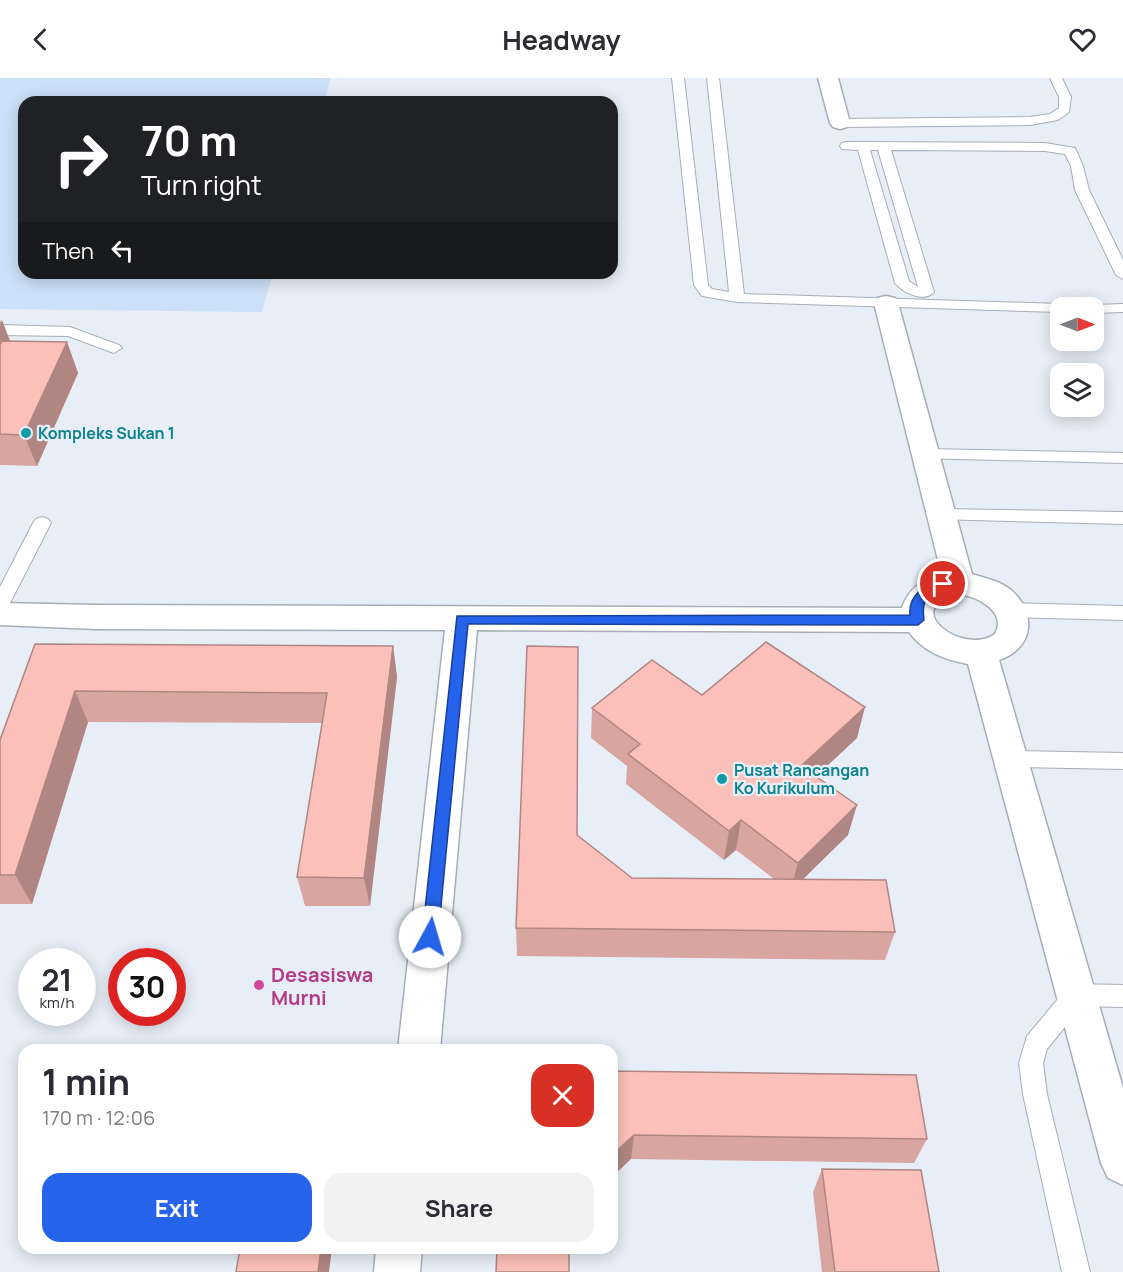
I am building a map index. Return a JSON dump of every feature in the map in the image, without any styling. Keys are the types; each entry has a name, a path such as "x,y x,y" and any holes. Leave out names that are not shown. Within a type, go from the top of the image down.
{"street":[{"path":"828,78 840,123"},
{"path":"886,303 959,583"},
{"path":"959,583 975,585 1002,600 1010,610 1015,622 1013,633 1007,643 996,650 981,653 965,652 942,645 924,631 918,620 916,608 921,597 930,589 943,584 959,583"},
{"path":"0,614 462,619 918,620"},
{"path":"420,1044 462,619"},
{"path":"981,653 1076,995 1116,1113 1123,1162"},
{"path":"397,1272 398,1254"}],"lane":[{"path":"678,78 701,285 707,293 737,298 1050,308"},
{"path":"713,78 737,298"},
{"path":"1056,78 1065,97 1065,109 1058,125 1077,166 1082,190 1123,275"},
{"path":"840,123 1030,121 1058,125"},
{"path":"846,146 1046,147 1070,151"},
{"path":"863,146 902,283 915,291 927,292 883,146"},
{"path":"888,233 909,233"},
{"path":"1104,309 1123,308"},
{"path":"0,330 70,332 114,348"},
{"path":"926,454 1123,458"},
{"path":"941,515 1123,518"},
{"path":"0,605 42,524"},
{"path":"1010,610 1123,613"},
{"path":"1011,759 1123,761"},
{"path":"1076,1272 1035,1094 1031,1063 1036,1044 1076,995 1123,996"}],"shaded area":[{"path":"0,78 331,78 326,96 18,96 18,279 271,279 262,312 0,309"}],"building":[{"path":"2,341 67,342 24,435 0,434 0,345"},
{"name":"Pusat Rancangan Ko Kurikulum","path":"766,642 865,707 801,766 857,805 798,863 741,820 729,831 628,754 640,744 592,708 652,660 702,695"},
{"path":"35,644 393,646 364,878 297,877 327,693 75,691 15,875 0,875 0,740"},
{"path":"527,646 578,647 577,835 632,878 886,880 895,932 516,928"},
{"path":"618,1071 916,1075 927,1139 634,1135 618,1150"},
{"path":"822,1169 921,1170 939,1272 835,1272"},
{"path":"239,1254 320,1254 318,1272 236,1272"},
{"path":"497,1254 569,1254 569,1272 496,1272"}],"place":[{"name":"Kompleks Sukan 1","path":"26,433"},
{"name":"Pusat Rancangan Ko Kurikulum","path":"722,779"},
{"name":"Desasiswa Murni","path":"259,985"}],"route":[{"path":"430,937 462,619 918,620 916,608 921,597 930,589 943,584"}]}
